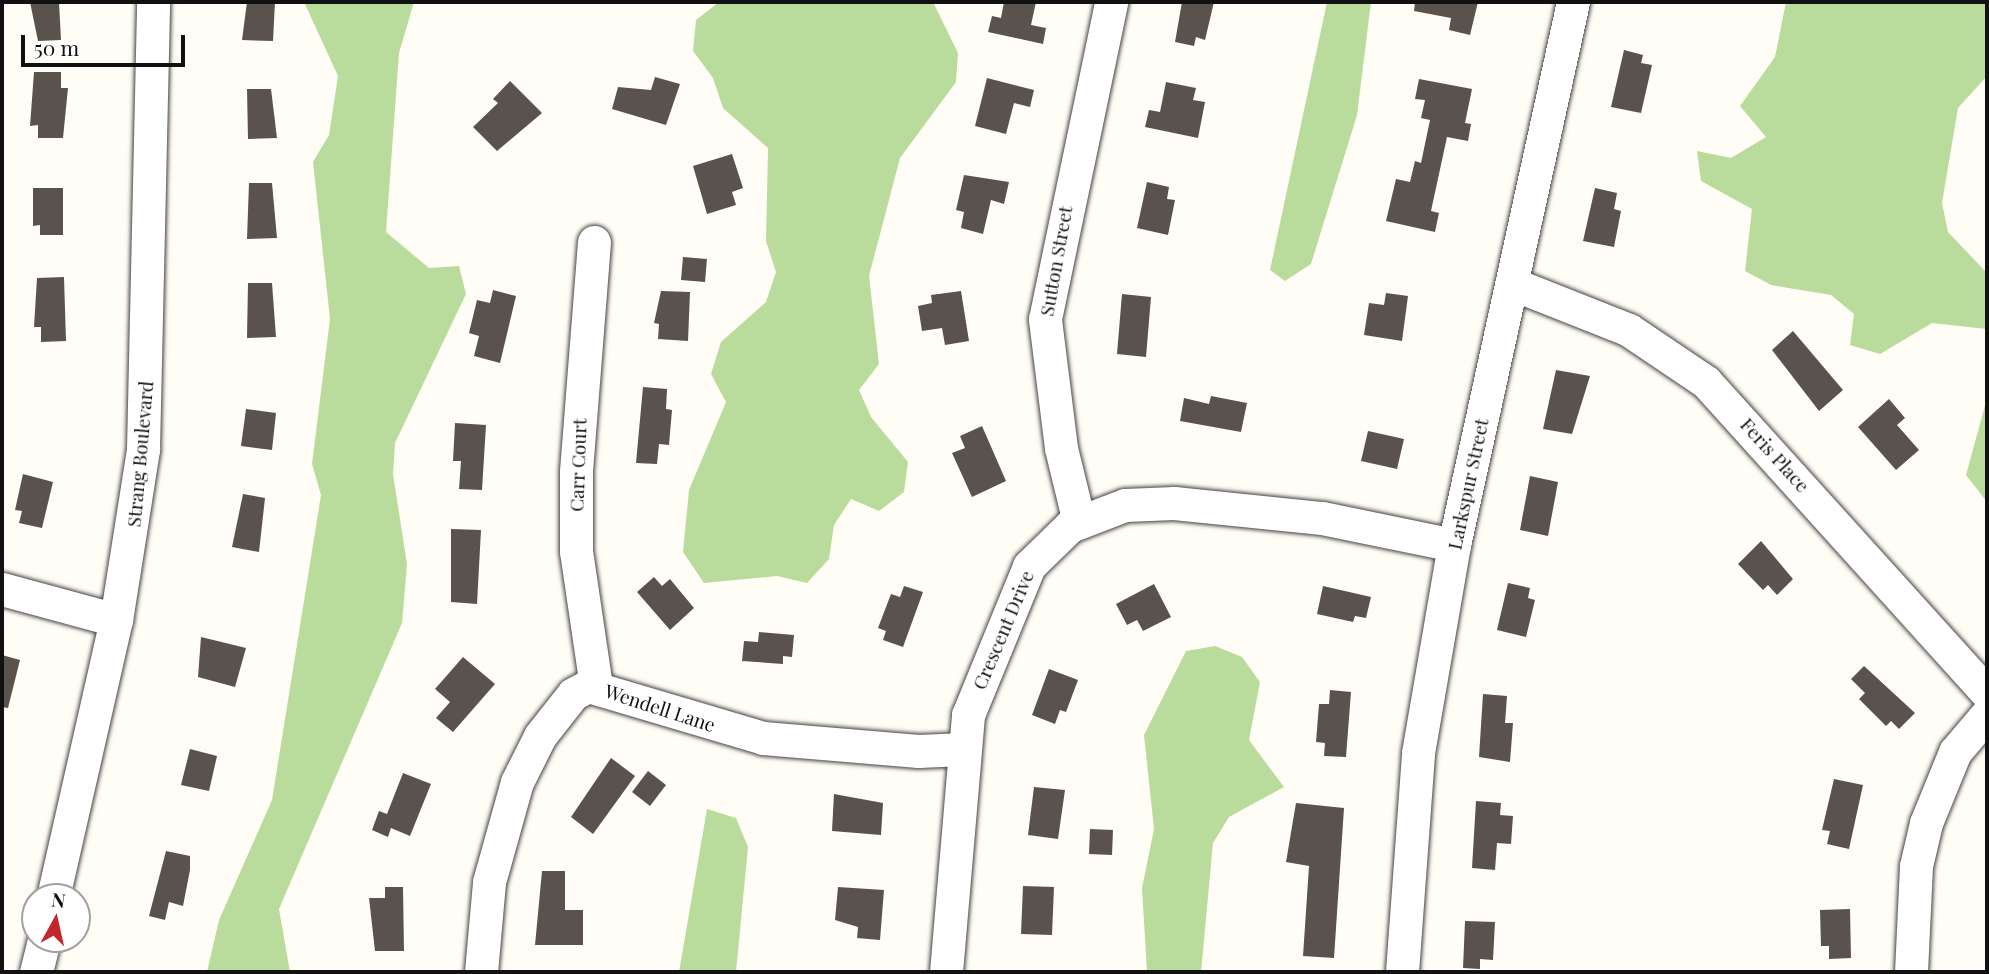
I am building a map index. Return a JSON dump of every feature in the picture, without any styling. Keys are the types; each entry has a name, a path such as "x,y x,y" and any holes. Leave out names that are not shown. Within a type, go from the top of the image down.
{"street":[{"name":"Strang Boulevard","path":"56,883 116,620 144,449 153,2"},
{"name":"Sutton Street","path":"1079,522 1052,396 1045,319 1111,2"},
{"name":"Larkspur Street","path":"1402,972 1418,753 1454,545 1573,2"},
{"name":"Carr Court","path":"594,242 578,445 576,551 596,687"},
{"name":"Feris Place","path":"1513,284 1629,330 1706,382 1987,693"},
{"name":"Crescent Drive","path":"946,972 964,749 985,666 1028,566 1079,522 1125,505 1174,503 1322,518 1454,545"},
{"path":"2,589 116,620"},
{"name":"Wendell Lane","path":"481,972 489,882 517,782 541,736 573,694 596,687 763,738 893,750 964,749"},
{"path":"1911,972 1916,866 1926,823 1955,752 1987,714"},
{"path":"36,972 41,953"}],"green space":[{"path":"304,2 414,2 399,53 386,232 429,268 459,266 466,294 395,443 393,474 407,564 402,623 279,909 290,972 207,972 219,920 272,800 321,495 312,464 330,319 313,162 329,135 338,76"},
{"path":"719,2 933,2 958,53 956,82 900,158 869,276 879,364 859,390 871,417 908,462 904,492 879,511 851,499 834,525 829,559 807,583 777,576 704,583 683,552 689,490 726,402 711,374 721,342 766,302 776,272 766,241 768,148 723,108 713,78 693,51 696,20"},
{"path":"1327,2 1371,2 1357,115 1311,264 1285,281 1270,270"},
{"path":"1786,2 1987,2 1987,76 1958,108 1942,203 1948,232 1987,273 1987,329 1932,323 1880,354 1850,345 1854,314 1831,295 1771,285 1745,271 1752,209 1701,181 1697,151 1731,158 1766,137 1740,106 1775,57"},
{"path":"1987,398 1987,502 1966,475"},
{"path":"1215,646 1242,657 1260,682 1249,740 1284,787 1229,817 1213,843 1201,972 1147,972 1142,888 1154,829 1144,735 1186,651"},
{"path":"707,809 736,818 748,847 736,972 679,972"}],"building":[{"path":"30,2 59,2 61,40 38,41"},
{"path":"247,2 275,2 273,41 242,40"},
{"path":"1004,2 1036,2 1031,25 1046,28 1043,44 988,32 992,16 1001,18"},
{"path":"1182,2 1214,2 1205,40 1196,37 1194,46 1175,42"},
{"path":"1415,2 1478,2 1470,35 1449,30 1451,18 1414,11"},
{"path":"1624,50 1643,55 1641,63 1652,65 1641,113 1611,107"},
{"path":"34,72 61,72 61,88 68,88 63,138 38,138 38,125 30,126"},
{"path":"655,77 680,84 666,125 612,109 618,87 651,90"},
{"path":"987,78 1034,90 1030,107 1014,103 1006,134 975,126"},
{"path":"1419,79 1472,89 1465,123 1471,124 1468,141 1447,137 1431,211 1439,213 1435,232 1386,221 1396,179 1410,182 1415,161 1421,163 1430,120 1421,118 1425,100 1415,99"},
{"path":"510,81 542,113 497,151 473,127 498,103 493,99"},
{"path":"1166,82 1196,88 1193,100 1205,102 1198,138 1145,127 1149,110 1160,112"},
{"path":"247,89 271,89 277,138 248,139"},
{"path":"732,154 743,188 732,192 736,205 707,214 693,166"},
{"path":"964,175 1009,182 1004,204 991,200 983,234 961,228 964,212 956,210"},
{"path":"1147,182 1169,187 1167,199 1175,200 1168,235 1137,228"},
{"path":"249,183 272,183 277,238 247,239"},
{"path":"33,188 63,188 63,235 40,235 40,225 33,226"},
{"path":"1595,188 1617,193 1614,209 1621,211 1614,247 1583,241"},
{"path":"683,257 707,259 705,282 681,280"},
{"path":"64,277 66,341 41,342 41,327 34,327 37,278"},
{"path":"248,283 272,283 276,337 247,338"},
{"path":"493,290 516,296 500,363 474,356 479,336 469,333 477,300 490,303"},
{"path":"661,291 690,292 688,341 658,339 659,324 654,323"},
{"path":"961,291 969,341 945,345 942,328 922,331 918,306 932,303 931,295"},
{"path":"1386,293 1408,296 1402,341 1364,335 1369,303 1384,305"},
{"path":"1122,294 1151,297 1146,357 1117,354"},
{"path":"1793,331 1843,390 1819,411 1772,350"},
{"path":"1556,370 1590,376 1572,434 1543,429"},
{"path":"643,387 667,389 666,409 672,410 669,445 659,444 657,464 636,463"},
{"path":"1211,396 1247,403 1241,432 1180,421 1184,398 1209,404"},
{"path":"1889,399 1905,418 1897,425 1919,450 1896,470 1858,427"},
{"path":"246,409 276,413 272,450 241,446"},
{"path":"455,423 486,425 482,490 459,489 461,461 453,461"},
{"path":"982,426 1006,481 972,497 952,453 965,448 960,436"},
{"path":"1368,431 1404,439 1397,469 1361,461"},
{"path":"23,474 53,482 42,528 19,523 22,511 15,510"},
{"path":"1530,476 1558,482 1548,536 1520,530"},
{"path":"243,494 265,498 259,552 232,547"},
{"path":"451,529 481,530 477,604 451,602"},
{"path":"1761,541 1793,579 1777,595 1768,585 1763,590 1738,564"},
{"path":"654,577 662,586 670,579 694,608 670,630 637,592"},
{"path":"1508,583 1530,588 1528,598 1535,600 1526,637 1497,630"},
{"path":"1154,584 1171,617 1143,631 1137,620 1127,625 1116,604"},
{"path":"904,586 923,592 903,647 883,640 886,631 878,628 891,594 900,597"},
{"path":"1323,586 1371,597 1366,618 1355,616 1353,622 1317,614"},
{"path":"759,632 794,635 792,657 783,656 783,664 742,661 744,641 758,642"},
{"path":"201,637 246,648 235,687 198,677"},
{"path":"2,655 20,660 8,708 2,707"},
{"path":"463,657 495,684 453,732 436,718 450,702 435,689"},
{"path":"1864,666 1915,713 1899,729 1891,721 1886,726 1859,699 1865,693 1851,679"},
{"path":"1049,669 1078,680 1066,712 1060,710 1055,724 1032,715"},
{"path":"1330,690 1351,692 1346,757 1324,756 1325,743 1316,742 1319,704 1329,704"},
{"path":"1483,694 1507,696 1505,723 1513,723 1510,762 1479,757"},
{"path":"190,749 217,756 209,791 181,785"},
{"path":"611,758 635,776 593,834 571,817"},
{"path":"648,771 666,785 650,806 632,792"},
{"path":"403,773 431,784 410,836 391,828 388,837 372,830 379,811 387,814"},
{"path":"1834,779 1863,785 1849,849 1827,844 1830,831 1822,830"},
{"path":"1034,787 1065,790 1058,839 1028,835"},
{"path":"834,794 883,803 881,835 832,831"},
{"path":"1476,801 1501,803 1500,815 1513,816 1511,844 1497,843 1495,870 1472,868"},
{"path":"1296,803 1344,808 1334,958 1303,956 1309,866 1286,862"},
{"path":"1090,829 1113,830 1112,855 1089,854"},
{"path":"166,851 190,856 190,870 183,906 169,902 165,920 149,916"},
{"path":"542,871 565,871 565,910 583,910 583,945 535,945"},
{"path":"1023,886 1054,887 1052,935 1021,934"},
{"path":"385,887 403,887 404,951 375,951 369,898 385,898"},
{"path":"838,887 884,890 880,940 857,938 858,927 835,920"},
{"path":"1850,909 1851,958 1829,959 1829,946 1821,946 1820,910"},
{"path":"1465,921 1495,922 1493,960 1480,959 1480,969 1463,968"}]}
